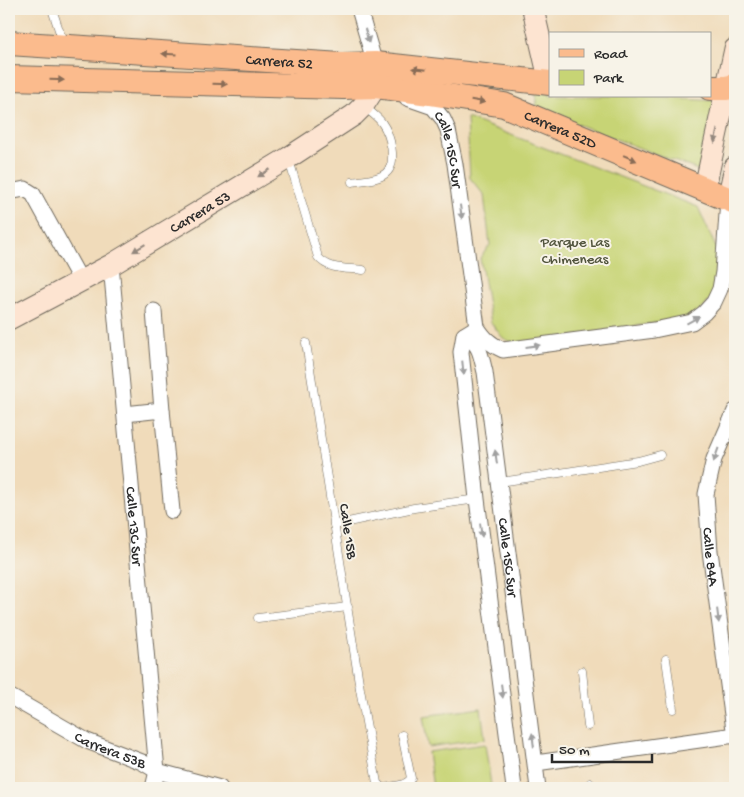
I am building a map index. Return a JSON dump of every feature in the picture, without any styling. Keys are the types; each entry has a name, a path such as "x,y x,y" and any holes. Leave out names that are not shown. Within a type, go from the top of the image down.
{"main road":[{"name":"Carrera 52","path":"9,43 341,65 372,85"},
{"name":"Carrera 52","path":"9,78 343,87 549,83"},
{"name":"Carrera 52D","path":"372,85 504,105 732,201"}],"street":[{"path":"359,9 372,85"},
{"path":"533,9 549,79"},
{"path":"704,189 735,49"},
{"name":"Carrera 53","path":"9,319 111,265 288,158 354,115 372,85"},
{"name":"Calle 15C Sur","path":"372,85 433,107 443,118 448,130 455,164 470,331 478,347 485,372 538,788"},
{"path":"485,372 494,355 503,350 661,329 692,322 704,313 714,302 720,289 735,167"},
{"path":"9,192 25,189 33,194 81,281"},
{"name":"Calle 13C Sur","path":"111,265 157,771 153,788"},
{"path":"154,311 172,511"},
{"path":"470,331 503,350"},
{"name":"Calle 15C Sur","path":"470,331 461,352 477,499 514,788"},
{"path":"125,414 162,410"},
{"name":"Calle 84A","path":"735,411 732,427 714,459 706,494 710,551 735,736"},
{"name":"Carrera 53B","path":"9,696 87,741 142,762 157,771 220,788"},
{"path":"536,763 735,736"}],"lane":[{"path":"52,9 64,47"},
{"path":"352,182 381,176 386,173 392,161 392,148 372,85"},
{"path":"288,158 318,257 329,266 363,270"},
{"name":"Calle 15B","path":"306,343 366,724 377,783 382,788 404,784 409,782 411,778 402,735"},
{"path":"500,482 660,455"},
{"path":"334,525 419,507 477,499"},
{"path":"258,618 348,607"},
{"path":"666,659 672,708"},
{"path":"582,671 588,726"}],"green space":[{"path":"535,92 549,93 549,98 661,98 720,101 703,172 537,109"},
{"name":"Parque Las Chimeneas","path":"467,118 698,207 721,259 714,294 702,310 686,318 518,345 503,338 491,323 480,258 490,245 484,195 470,178"},
{"path":"481,708 485,739 428,747 423,716"},
{"path":"485,744 491,785 468,788 433,788 428,752"}]}
